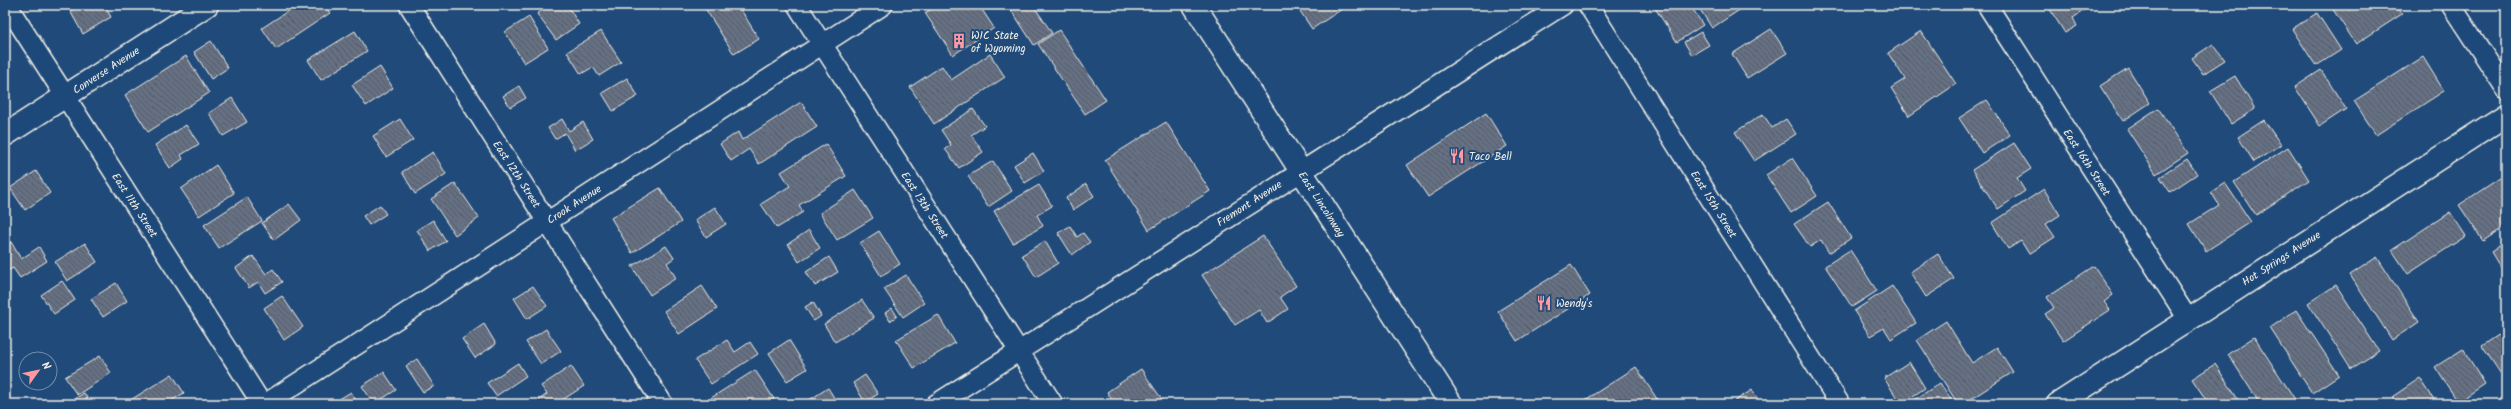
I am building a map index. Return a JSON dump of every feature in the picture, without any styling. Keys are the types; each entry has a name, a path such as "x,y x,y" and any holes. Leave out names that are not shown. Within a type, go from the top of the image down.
{"street":[{"name":"East 11th Street","path":"7,5 264,404"},
{"name":"Converse Avenue","path":"5,135 207,5"},
{"name":"East 12th Street","path":"409,5 663,404"},
{"name":"East 13th Street","path":"797,5 1052,404"},
{"name":"Crook Avenue","path":"264,404 883,5"},
{"name":"East Lincolnway","path":"1194,5 1451,404"},
{"name":"Fremont Avenue","path":"936,404 1300,170 1563,5"},
{"name":"East 15th Street","path":"1588,5 1840,404"},
{"name":"East 16th Street","path":"1987,5 2188,319"},
{"path":"2452,5 2506,90"},
{"name":"Hot Springs Avenue","path":"2058,404 2506,114"}],"building":[{"path":"80,5 111,5 106,8 111,17 83,34 70,11"},
{"path":"297,5 325,5 330,13 276,49 262,28"},
{"path":"550,5 567,5 579,24 556,40 537,14"},
{"path":"703,5 738,5 759,39 734,54"},
{"name":"WIC State of Wyoming","path":"938,5 979,5 994,28 953,55 925,13"},
{"path":"1008,5 1033,5 1052,33 1034,45"},
{"path":"1296,5 1348,5 1312,29"},
{"path":"1653,5 1690,5 1703,25 1677,42"},
{"path":"1697,5 1747,5 1712,28"},
{"path":"2047,5 2083,5 2086,9 2073,18 2077,26 2065,33"},
{"path":"2330,5 2396,5 2402,14 2356,44"},
{"path":"2317,13 2341,50 2316,66 2292,29"},
{"path":"529,17 548,48 524,63 505,32"},
{"path":"1771,29 1787,53 1747,78 1732,54"},
{"path":"1059,30 1106,100 1085,114 1038,44"},
{"path":"355,31 367,51 321,80 308,60"},
{"path":"601,31 621,62 599,76 593,67 581,74 567,52"},
{"path":"1921,31 1956,84 1909,116 1891,88 1905,79 1888,53"},
{"path":"1701,32 1709,45 1692,55 1684,42"},
{"path":"211,41 228,68 211,79 194,52"},
{"path":"2213,44 2225,60 2203,74 2192,58"},
{"path":"990,54 1005,77 934,124 910,87 942,66 951,80"},
{"path":"186,56 209,93 148,132 125,95"},
{"path":"2423,57 2444,91 2376,135 2354,101"},
{"path":"380,67 393,88 366,106 352,85"},
{"path":"2128,68 2150,103 2123,121 2100,86"},
{"path":"2321,70 2346,109 2320,126 2295,87"},
{"path":"2235,76 2255,109 2231,124 2210,91"},
{"path":"627,78 638,96 613,111 602,93"},
{"path":"519,86 526,98 510,107 503,96"},
{"path":"232,98 247,122 223,136 209,113"},
{"path":"1987,100 2010,135 1982,153 1959,118"},
{"path":"801,102 817,127 759,164 749,149 731,161 720,144 738,132 742,140"},
{"path":"2158,108 2188,153 2156,174 2127,129"},
{"path":"973,109 985,126 971,135 983,152 959,168 945,149 951,145 941,130"},
{"name":"Taco Bell","path":"1486,113 1507,146 1428,197 1407,165"},
{"path":"1763,114 1772,128 1786,119 1796,134 1754,161 1735,132"},
{"path":"400,119 413,140 386,157 373,136"},
{"path":"562,119 569,131 583,122 593,139 575,150 565,133 555,139 548,128"},
{"path":"2264,120 2281,145 2254,162 2238,137"},
{"path":"1166,122 1210,191 1149,230 1105,160"},
{"path":"186,125 199,144 181,155 183,159 170,168 155,145"},
{"path":"2014,143 2031,169 2017,178 2025,191 1998,209 1972,170"},
{"path":"826,144 846,176 799,205 803,212 777,228 761,204 790,186 781,172"},
{"path":"2288,147 2309,180 2256,215 2234,182"},
{"path":"433,152 446,174 415,194 402,172"},
{"path":"1033,153 1044,171 1025,183 1014,165"},
{"path":"1792,158 1817,196 1791,213 1766,175"},
{"path":"2187,159 2197,174 2170,192 2160,177"},
{"path":"993,161 1012,191 988,207 968,176"},
{"path":"216,165 234,193 199,216 181,189"},
{"path":"36,171 50,193 25,210 10,188"},
{"path":"2506,174 2506,226 2483,241 2459,205"},
{"path":"455,183 479,218 455,235 431,199"},
{"path":"2225,183 2251,222 2206,251 2189,224 2219,205 2211,192"},
{"path":"1086,184 1094,196 1073,210 1066,198"},
{"path":"1039,185 1052,206 1037,215 1043,226 1013,243 994,211"},
{"path":"660,188 681,222 632,253 611,218"},
{"path":"2044,189 2060,215 2046,224 2055,237 2029,254 2021,241 2008,249 1992,223"},
{"path":"855,190 873,218 837,240 820,213"},
{"path":"247,197 262,221 219,248 204,225"},
{"path":"1828,202 1851,238 1829,253 1821,240 1810,247 1794,224"},
{"path":"289,204 301,220 274,240 262,223"},
{"path":"380,205 386,214 369,225 363,216"},
{"path":"715,207 726,224 706,237 695,220"},
{"path":"2450,212 2466,236 2408,274 2392,250"},
{"path":"433,220 446,241 430,251 417,230"},
{"path":"1070,226 1077,237 1083,233 1090,242 1072,255 1058,233"},
{"path":"809,230 820,248 799,262 788,244"},
{"path":"879,231 900,264 881,276 860,243"},
{"path":"1263,236 1296,286 1280,297 1288,309 1267,323 1259,310 1235,325 1202,275"},
{"path":"1045,241 1058,263 1036,277 1022,255"},
{"path":"11,242 21,259 39,247 47,261 20,278 13,268 5,272 5,246"},
{"path":"2506,242 2506,274 2505,275 2491,252"},
{"path":"85,243 97,262 67,281 55,262"},
{"path":"666,246 674,258 667,263 676,278 650,295 632,266"},
{"path":"1850,250 1877,291 1852,307 1825,266"},
{"path":"1938,254 1954,279 1926,297 1910,272"},
{"path":"253,256 266,274 273,269 282,282 265,293 258,282 249,288 236,268"},
{"path":"829,257 838,272 815,286 806,272"},
{"path":"2377,257 2419,322 2392,340 2350,275"},
{"name":"Wendy's","path":"1571,265 1590,295 1517,341 1498,311"},
{"path":"2094,266 2113,295 2104,302 2110,310 2063,341 2045,314 2054,308 2047,297"},
{"path":"906,275 924,303 903,317 884,289"},
{"path":"62,281 75,300 54,314 41,295"},
{"path":"116,283 127,301 103,317 91,299"},
{"path":"2336,285 2379,351 2351,369 2308,303"},
{"path":"533,286 547,306 527,319 514,298"},
{"path":"702,286 717,309 679,334 664,311"},
{"path":"1892,286 1916,323 1891,339 1884,328 1870,336 1854,311"},
{"path":"282,296 303,327 284,340 264,308"},
{"path":"862,300 874,318 835,342 824,324"},
{"path":"813,302 821,316 814,321 805,307"},
{"path":"892,308 897,316 890,321 885,313"},
{"path":"2296,310 2339,375 2312,393 2270,328"},
{"path":"938,315 955,343 914,368 896,340"},
{"path":"1946,321 1972,363 1997,347 2013,372 1963,404 1958,404 1917,340"},
{"path":"484,324 496,344 475,358 462,339"},
{"path":"546,329 561,351 541,364 526,342"},
{"path":"2506,330 2506,375 2503,377 2482,346"},
{"path":"2254,337 2298,404 2260,404 2228,354"},
{"path":"727,340 735,352 750,342 758,354 711,384 695,360"},
{"path":"789,340 807,369 787,381 769,353"},
{"path":"2463,349 2485,384 2458,402 2435,367"},
{"path":"100,356 111,373 77,395 65,377"},
{"path":"417,359 434,386 423,392 406,366"},
{"path":"1909,362 1925,388 1901,404 1884,378"},
{"path":"518,363 526,376 496,396 487,383"},
{"path":"2215,364 2241,404 2209,404 2192,379"},
{"path":"571,366 584,386 556,404 541,404 539,400 547,394 541,386"},
{"path":"1636,367 1657,399 1649,404 1579,404"},
{"path":"1141,369 1165,404 1115,404 1107,392"},
{"path":"755,370 774,399 766,404 715,404 711,398"},
{"path":"384,372 396,390 374,404 362,386"},
{"path":"172,374 184,393 166,404 131,404 129,401"},
{"path":"865,375 878,394 865,402 853,383"},
{"path":"2420,378 2437,404 2397,404 2392,397"},
{"path":"1940,383 1954,404 1908,404"},
{"path":"828,388 838,404 803,404"},
{"path":"1752,390 1761,404 1730,404"},
{"path":"351,392 358,404 331,404"},
{"path":"84,393 91,404 68,404 68,403"}],"place":[{"name":"WIC State of Wyoming","path":"959,41"},
{"name":"Taco Bell","path":"1457,156"},
{"name":"Wendy's","path":"1544,303"}]}
